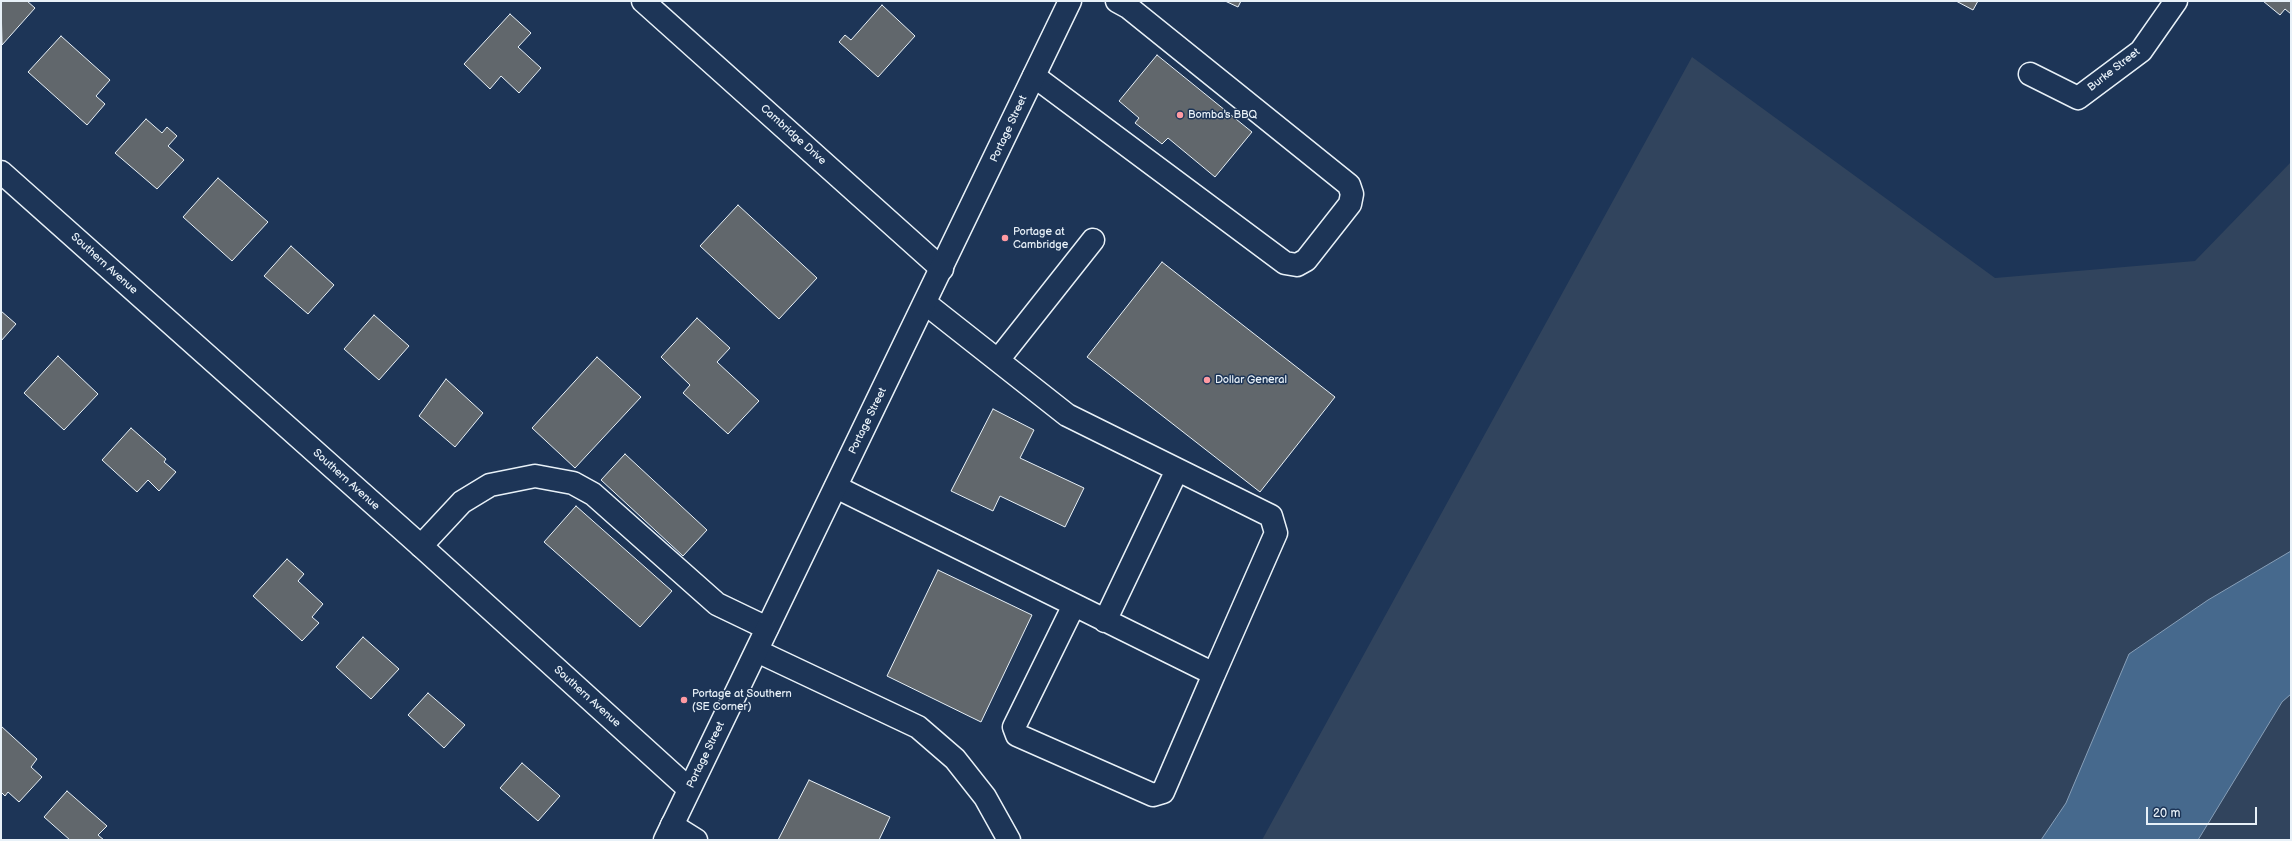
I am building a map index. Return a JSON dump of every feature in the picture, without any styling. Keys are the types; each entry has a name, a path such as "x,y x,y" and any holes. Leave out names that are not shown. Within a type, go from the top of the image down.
{"street":[{"name":"Cambridge Drive","path":"643,1 942,269"},
{"name":"Portage Street","path":"669,832 926,303 1070,1"},
{"path":"1034,76 1286,263 1298,265 1306,260 1350,204 1352,194 1349,185 1128,7 1117,1"},
{"name":"Burke Street","path":"2030,74 2078,98 2141,51 2176,1"},
{"name":"Southern Avenue","path":"1,172 421,546 689,790"},
{"path":"998,360 1093,240"},
{"path":"926,303 1067,415 1271,516 1276,533 1163,792 1153,795 1017,735 1014,727 1074,605"},
{"path":"1105,621 1177,470"},
{"path":"421,546 462,502 490,485 534,476 573,483 593,494 717,604 767,628"},
{"path":"836,487 1214,674"},
{"path":"757,651 918,727 955,759 985,796 1009,840"},
{"path":"669,832 696,840"}],"shaded area":[{"path":"1692,57 1995,278 2195,261 2291,162 2291,840 1262,840"},
{"path":"2291,551 2291,694 2282,702 2198,840 2041,840 2066,803 2129,654 2208,600"}],"building":[{"path":"1,1 27,1 35,8 2,45"},
{"path":"1225,1 1241,1 1238,7"},
{"path":"1956,1 1978,1 1973,10"},
{"path":"2263,1 2291,1 2291,14 2285,9 2280,15"},
{"path":"882,5 915,36 878,77 839,42 845,35 851,40"},
{"path":"510,14 531,33 518,47 541,68 519,93 501,76 490,89 464,64"},
{"path":"61,36 110,80 96,96 105,104 87,125 28,72"},
{"path":"1157,55 1252,132 1215,177 1168,138 1162,144 1135,123 1139,118 1119,101"},
{"path":"146,119 162,133 167,127 177,136 168,146 184,160 157,189 115,153"},
{"path":"218,178 268,222 232,261 183,217"},
{"path":"738,205 817,278 779,319 700,246"},
{"path":"291,246 334,285 308,314 264,276"},
{"path":"1162,262 1335,397 1260,492 1087,357"},
{"path":"1,311 16,324 1,341"},
{"path":"374,315 409,346 379,380 344,349"},
{"path":"697,318 730,348 717,362 759,401 728,434 683,393 690,385 661,357"},
{"path":"58,356 98,394 64,430 24,393"},
{"path":"597,357 641,397 575,468 532,428"},
{"path":"446,379 483,413 455,447 419,416"},
{"path":"993,409 1034,430 1020,458 1084,488 1065,527 1000,496 993,511 951,491"},
{"path":"131,428 166,459 164,462 176,472 159,491 148,480 137,492 102,460"},
{"path":"625,454 707,530 683,556 601,480"},
{"path":"576,506 672,591 640,627 544,542"},
{"path":"287,559 304,574 298,581 323,604 312,617 319,623 302,641 253,596"},
{"path":"938,570 1032,615 981,722 887,676"},
{"path":"363,637 399,669 371,699 336,667"},
{"path":"428,693 465,725 444,748 408,715"},
{"path":"1,726 37,759 31,767 42,777 19,802 8,792 5,796 1,792"},
{"path":"522,763 560,796 538,821 500,788"},
{"path":"809,780 890,817 879,840 778,840"},
{"path":"67,791 107,826 98,835 104,840 70,840 44,817"}],"place":[{"name":"Bomba's BBQ","path":"1180,115"},
{"name":"Portage at Cambridge","path":"1005,238"},
{"name":"Dollar General","path":"1207,380"},
{"name":"Portage at Southern (SE Corner)","path":"684,700"}]}
